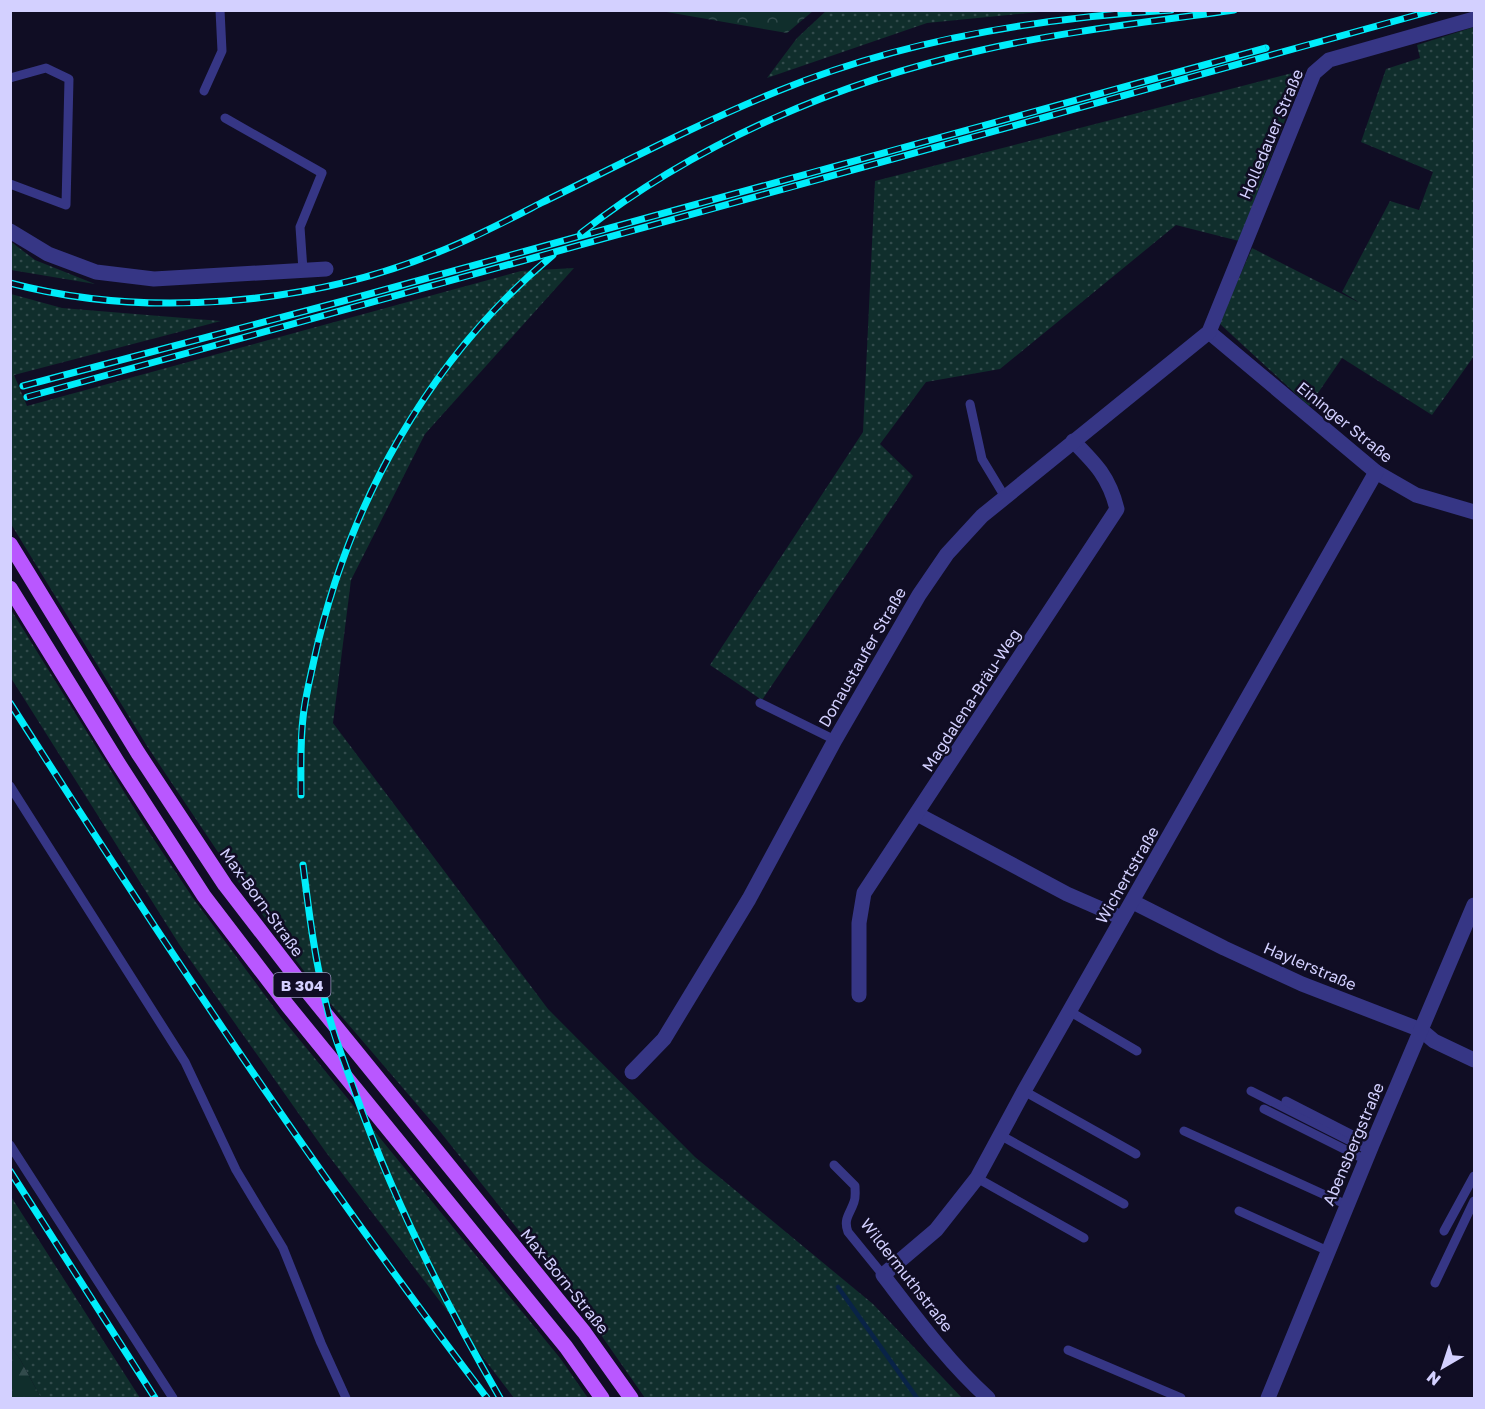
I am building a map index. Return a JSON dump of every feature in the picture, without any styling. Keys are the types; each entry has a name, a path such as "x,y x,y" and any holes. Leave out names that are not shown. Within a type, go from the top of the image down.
{"main road":[{"name":"Max-Born-Straße","path":"10,544 138,753 225,885 306,990 584,1332 631,1398"},
{"name":"B 304","path":"10,588 118,763 204,896 288,1006 566,1347 602,1398"}],"street":[{"name":"Holledauer Straße","path":"1209,332 1314,74 1329,60 1474,19"},
{"path":"10,231 48,254 96,272 154,279 326,269"},
{"name":"Donaustaufer Straße","path":"633,1072 664,1039 749,899 835,740 919,595 941,562 982,516 1209,332"},
{"name":"Eininger Straße","path":"1209,332 1377,472 1416,495 1474,512"},
{"name":"Magdalena-Bräu-Weg","path":"859,995 859,923 864,893 1117,509 1100,467 1073,441"},
{"name":"Wichertstraße","path":"883,1275 936,1230 977,1178 1069,1011 1377,472"},
{"path":"917,814 1066,894 1122,918"},
{"name":"Haylerstraße","path":"1133,902 1292,980 1421,1030 1434,1041 1474,1059"},
{"name":"Abensbergstraße","path":"1268,1398 1474,905"},
{"name":"Wildermuthstraße","path":"883,1275 936,1343 969,1381 988,1398"}],"lane":[{"path":"204,91 222,51 220,10"},
{"path":"10,78 46,68 69,79 66,205 10,184"},
{"path":"225,118 322,173 300,226 303,270"},
{"path":"970,404 982,459 1005,497"},
{"path":"760,703 835,740"},
{"path":"10,786 185,1062 236,1170 283,1248 346,1398"},
{"path":"1069,1011 1137,1051"},
{"path":"1251,1090 1369,1152"},
{"path":"1024,1091 1136,1154"},
{"path":"1286,1101 1369,1152"},
{"path":"1264,1109 1369,1152"},
{"path":"1184,1131 1347,1205"},
{"path":"1000,1135 1124,1204"},
{"path":"10,1145 173,1398"},
{"name":"Wildermuthstraße","path":"834,1165 855,1186 855,1200 845,1225 848,1232 883,1275"},
{"path":"1444,1231 1474,1176"},
{"path":"977,1178 1084,1238"},
{"path":"1435,1283 1474,1202"},
{"path":"1239,1211 1328,1251"},
{"path":"1068,1350 1181,1398"}],"green space":[{"path":"813,10 787,33 661,11"},
{"path":"827,10 1050,11 927,23 767,78 797,38"},
{"path":"1474,27 1474,356 1432,415 1342,358 1309,406 1219,323 1252,248 1360,303 1342,292 1390,201 1419,210 1433,172 1361,142 1386,69 1420,58 1417,45"},
{"path":"1304,70 1239,241 1176,225 1000,369 926,382 880,444 913,476 762,700 710,665 863,432 875,181"},
{"path":"10,241 35,260 95,284 11,270"},
{"path":"574,268 425,434 351,580 333,723 548,1009 695,1157 873,1304 962,1398 645,1398 594,1325 438,1129 312,982 234,876 147,746 11,524 11,294 62,308 221,321 14,375 27,406 521,271"},
{"path":"10,608 149,832 193,898 281,1017 560,1358 588,1398 514,1398 325,1151 179,944 11,678"},
{"path":"10,1195 140,1398 41,1398 11,1347"},
{"path":"11,1347 20,1359 41,1398 11,1398"}],"waterway":[{"path":"838,1287 917,1398"}],"railway":[{"path":"10,283 62,294 116,301 170,303 226,301 281,295 334,285 386,271 449,248 718,117 825,73 873,58 971,34 1070,19 1171,10"},
{"path":"581,233 626,200 721,144 771,119 875,79 928,63 1013,43 1234,10"},
{"path":"27,397 1435,10"},
{"path":"23,386 362,296 1266,48"},
{"path":"301,795 302,727 314,660 329,602 348,545 372,490 400,438 432,387 468,340 509,296 553,255"},
{"path":"10,703 241,1056 362,1229 487,1398"},
{"path":"303,865 323,990 333,1030 356,1095 403,1212 421,1250 500,1398"},
{"path":"10,1171 155,1398"}]}
